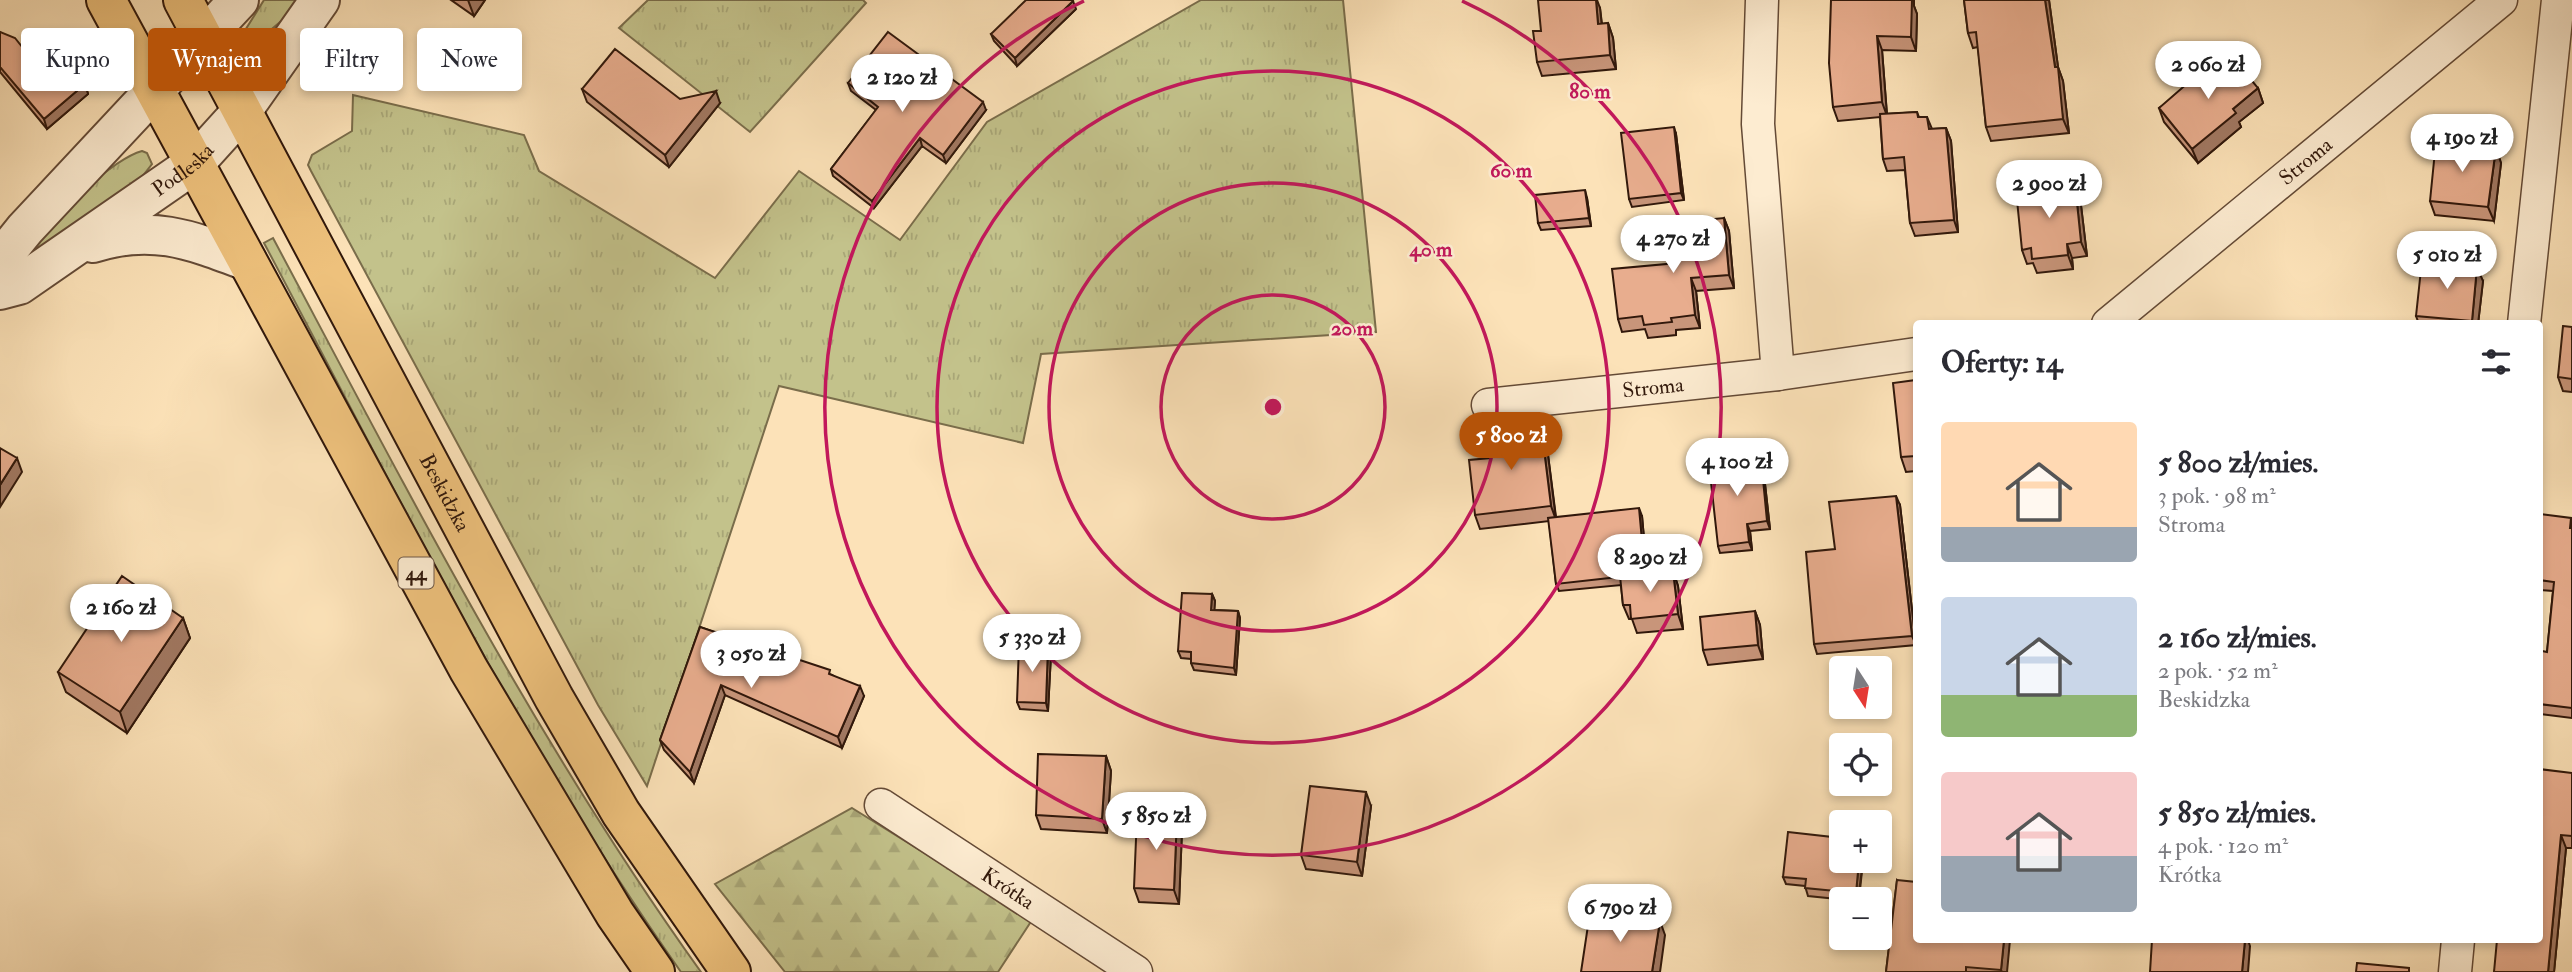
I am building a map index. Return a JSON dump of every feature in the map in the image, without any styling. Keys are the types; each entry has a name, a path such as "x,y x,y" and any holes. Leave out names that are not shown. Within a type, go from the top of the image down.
{"main road":[{"name":"44","path":"106,0 148,78"},
{"name":"Beskidzka","path":"183,0 198,28"},
{"name":"44","path":"155,91 469,670 608,903 655,972"},
{"name":"Beskidzka","path":"231,91 554,698 621,813 731,972"}],"street":[{"path":"214,28 239,0"},
{"name":"Podleska","path":"0,290 19,285 74,250 194,164 242,111 320,0"},
{"path":"1762,0 1758,124 1778,374"},
{"name":"Stroma","path":"2113,320 2501,0"},
{"path":"2524,320 2558,0"},
{"path":"0,260 155,91"},
{"path":"74,250 118,235 147,233 178,236 247,261"},
{"name":"Stroma","path":"1488,405 1778,374 1913,354"},
{"name":"Krótka","path":"880,805 1136,972"},
{"path":"2455,972 2458,943"}],"green space":[{"path":"264,0 299,0 273,28 246,28"},
{"path":"648,0 863,0 866,3 750,132 619,28"},
{"path":"1201,0 1343,0 1376,332 1041,354 1023,443 779,386 647,786 598,705 308,165 312,155 352,131 353,95 524,135 539,171 715,278 799,171 900,240 987,122"},
{"path":"142,151 147,153 152,164 134,187 21,271 0,271 89,185 127,158"},
{"path":"273,238 423,519 528,704 640,884 701,972 681,972 622,885 512,706 411,522 264,243"},
{"path":"852,808 1032,920 998,972 785,972 715,884"}],"building":[{"path":"1026,0 1073,1 1015,58 991,34"},
{"path":"1538,0 1596,0 1598,24 1608,23 1610,55 1537,62 1533,31 1541,31"},
{"path":"1831,0 1912,0 1911,37 1877,36 1882,102 1833,107 1829,63"},
{"path":"1964,0 2045,0 2055,67 2058,67 2063,119 1986,127 1976,32 1968,33"},
{"path":"0,32 15,38 21,46 21,91 77,91 44,119 0,67"},
{"path":"888,32 983,102 943,155 920,138 872,201 831,169 878,107 848,83"},
{"path":"615,49 680,99 716,91 665,155 582,89"},
{"path":"2233,58 2258,88 2233,109 2236,113 2192,149 2159,108 2212,62 2219,70"},
{"path":"1917,112 1918,117 1927,117 1929,129 1946,128 1954,220 1910,223 1904,157 1883,159 1880,114"},
{"path":"1674,127 1681,193 1629,199 1621,133"},
{"path":"2436,141 2496,148 2488,207 2430,201"},
{"path":"2075,183 2081,242 2067,244 2068,255 2032,259 2031,248 2022,250 2016,190"},
{"path":"1585,190 1589,218 1538,223 1535,195"},
{"path":"1724,218 1729,275 1691,278 1695,315 1671,318 1672,322 1644,325 1642,316 1618,319 1612,269 1677,263 1673,223"},
{"path":"2422,260 2477,267 2472,320 2416,316"},
{"path":"2563,326 2572,327 2572,379 2558,377"},
{"path":"1913,380 1913,456 1901,457 1893,383"},
{"path":"1541,425 1551,506 1475,515 1469,460 1490,458 1486,430"},
{"path":"0,448 17,458 0,485"},
{"path":"1761,458 1767,521 1747,524 1749,542 1718,546 1709,464 1728,459"},
{"path":"1896,496 1912,636 1814,644 1806,552 1835,549 1829,502"},
{"path":"1639,508 1645,574 1556,584 1548,518"},
{"path":"2543,514 2571,518 2572,708 2543,704 2543,651 2547,652 2554,582 2543,581"},
{"path":"1673,571 1678,614 1631,619 1630,605 1623,605 1620,576"},
{"path":"122,576 183,618 120,712 58,672"},
{"path":"1182,593 1212,594 1211,610 1238,611 1234,668 1191,663 1191,652 1178,651"},
{"path":"1755,611 1758,645 1703,650 1700,617"},
{"path":"700,627 830,670 829,674 860,686 838,737 721,685 690,772 660,740"},
{"path":"1019,645 1048,647 1046,703 1017,702"},
{"path":"1038,754 1106,756 1102,819 1036,815"},
{"path":"2543,769 2572,773 2572,836 2561,835 2548,972 2494,972 2497,943 2543,943"},
{"path":"1310,786 1366,792 1357,862 1301,855"},
{"path":"1137,815 1177,816 1174,890 1134,888"},
{"path":"1788,832 1829,837 1829,873 1858,873 1857,887 1829,887 1829,890 1805,888 1806,879 1783,877"},
{"path":"1897,880 1913,882 1913,943 2004,943 2001,970 1966,967 1966,972 1886,972 1889,950 1892,950"},
{"path":"1590,912 1660,921 1652,972 1581,972"},
{"path":"2152,943 2245,943 2242,972 2150,972"},
{"path":"2357,963 2409,968 2409,972 2356,972"}]}
